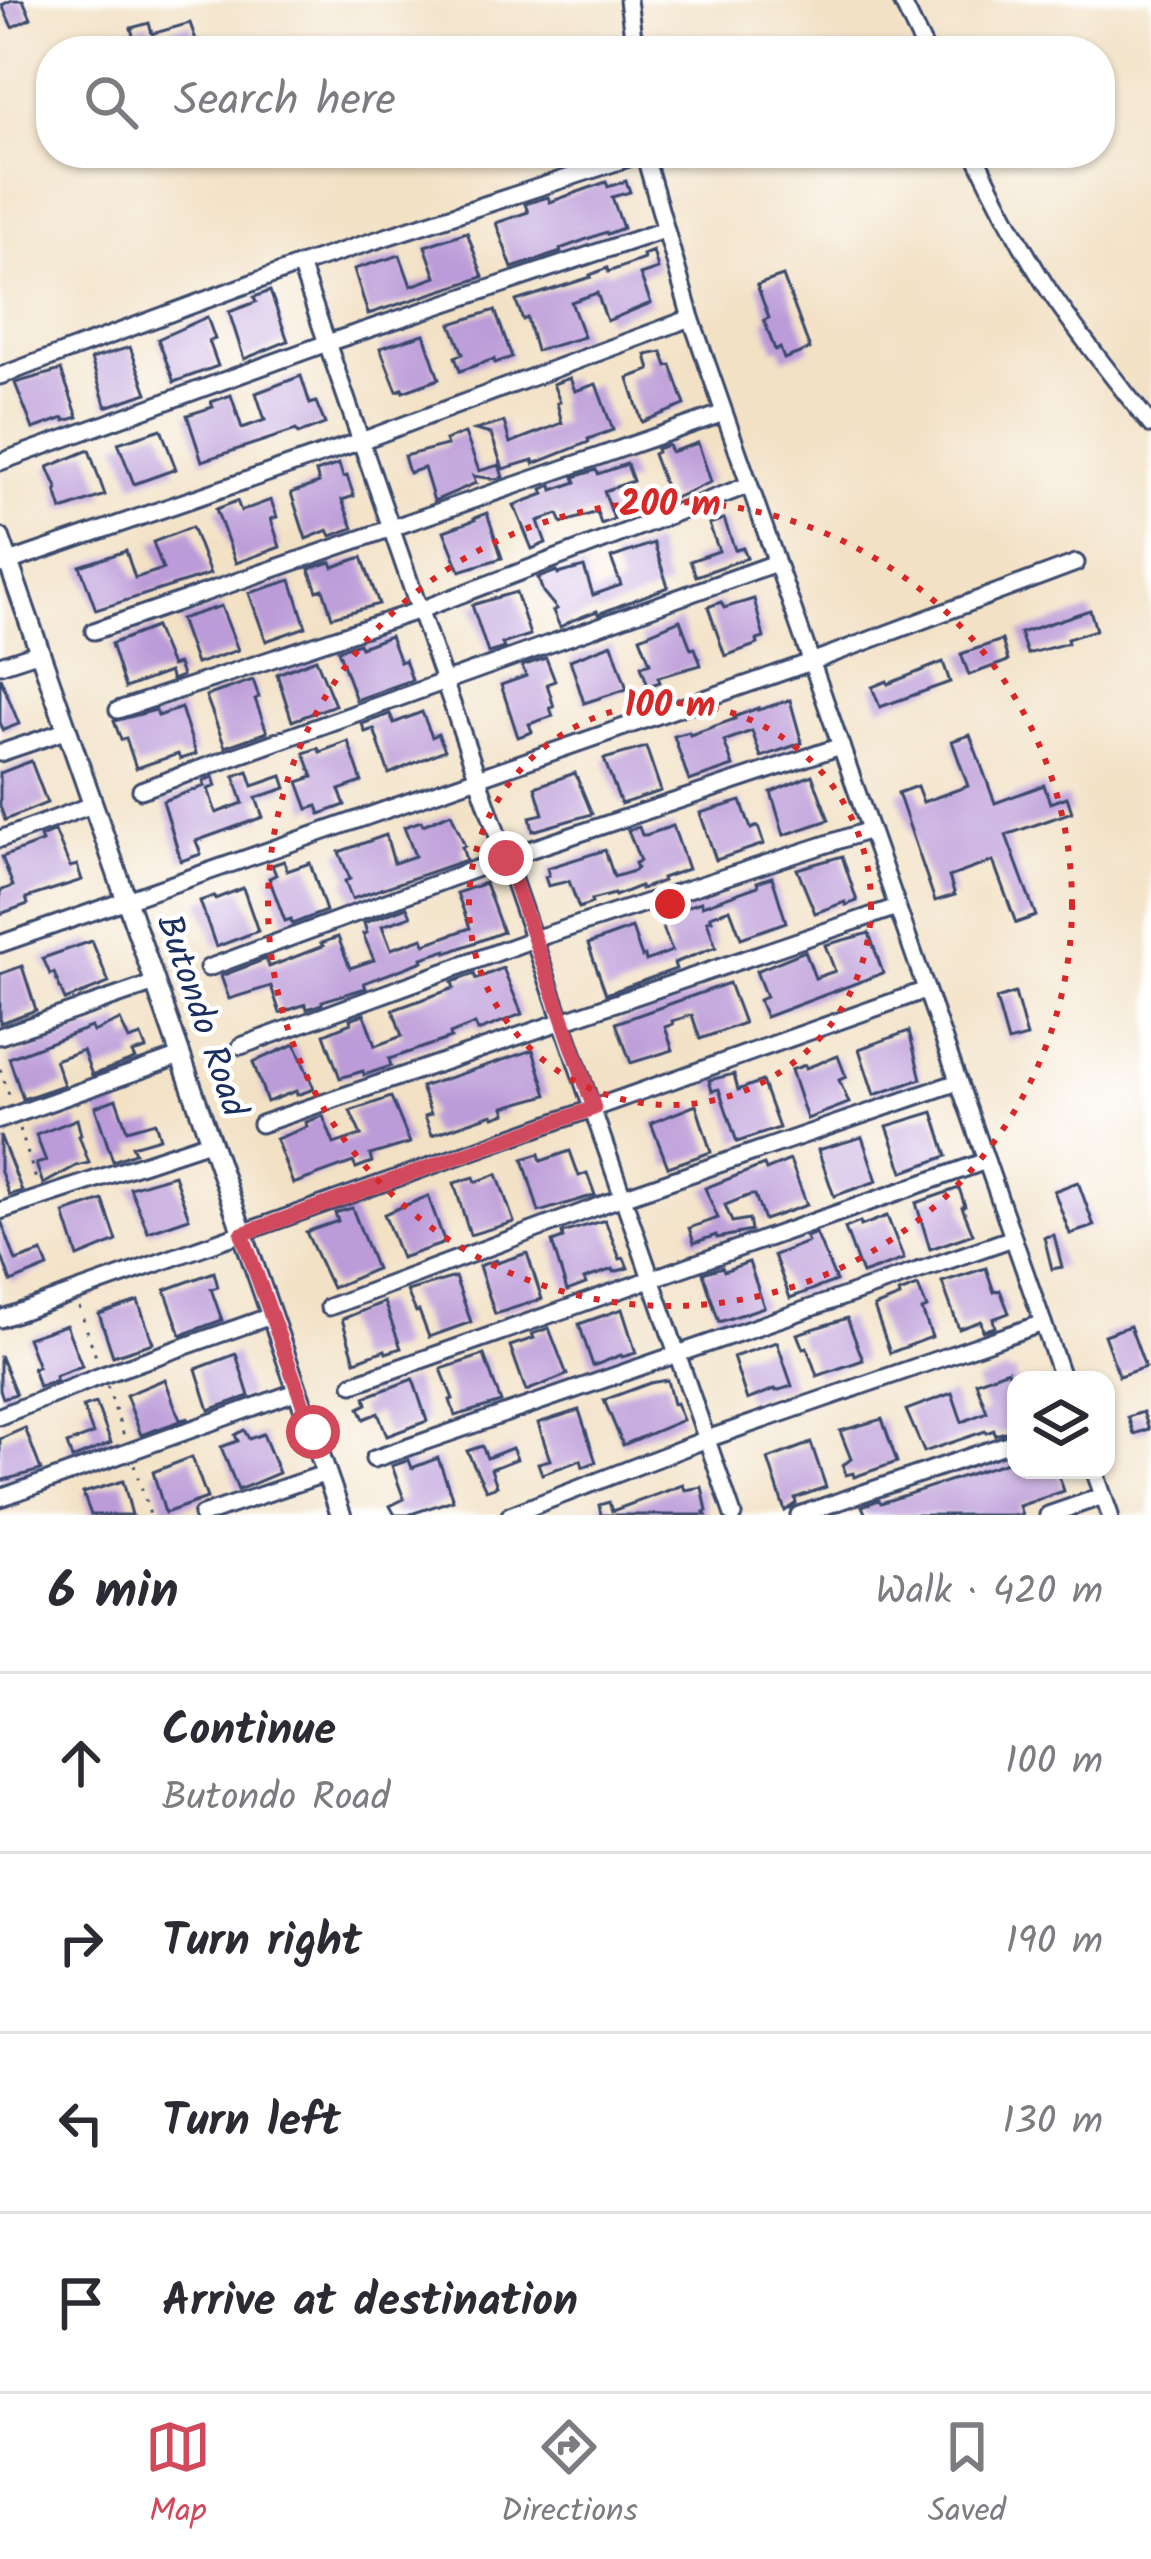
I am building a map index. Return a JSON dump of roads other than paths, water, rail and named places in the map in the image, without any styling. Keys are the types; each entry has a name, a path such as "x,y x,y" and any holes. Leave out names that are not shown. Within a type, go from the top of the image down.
{"street":[{"path":"628,0 632,36"},
{"path":"901,0 919,36"},
{"path":"0,376 300,265 598,168"},
{"path":"648,168 691,318 1060,1371"},
{"path":"982,168 1048,289 1151,425"},
{"path":"0,462 327,343 664,230"},
{"path":"300,265 734,1515"},
{"path":"4,563 361,441 691,318"},
{"path":"94,631 724,413"},
{"path":"118,710 420,610 749,485"},
{"name":"Butondo Road","path":"0,538 4,563 68,730 341,1515"},
{"path":"141,790 776,563"},
{"path":"0,944 811,662 1076,563"},
{"path":"0,665 40,652"},
{"path":"0,754 68,730"},
{"path":"208,968 506,858 841,746"},
{"path":"0,839 92,805"},
{"path":"241,1046 534,939 870,830"},
{"path":"261,1124 897,907"},
{"path":"0,1036 154,983"},
{"path":"0,1319 926,990"},
{"path":"8,1117 180,1056"},
{"path":"329,1307 623,1197 958,1082"},
{"path":"0,1211 209,1142"},
{"path":"353,1384 986,1161"},
{"path":"374,1459 1013,1238"},
{"path":"0,1416 271,1316"},
{"path":"510,1515 707,1439 1042,1323"},
{"path":"0,1498 298,1391"},
{"path":"799,1515 1007,1444"},
{"path":"202,1515 327,1473"},
{"path":"1097,1479 1110,1515"},
{"path":"1048,1515 1103,1496"}]}
